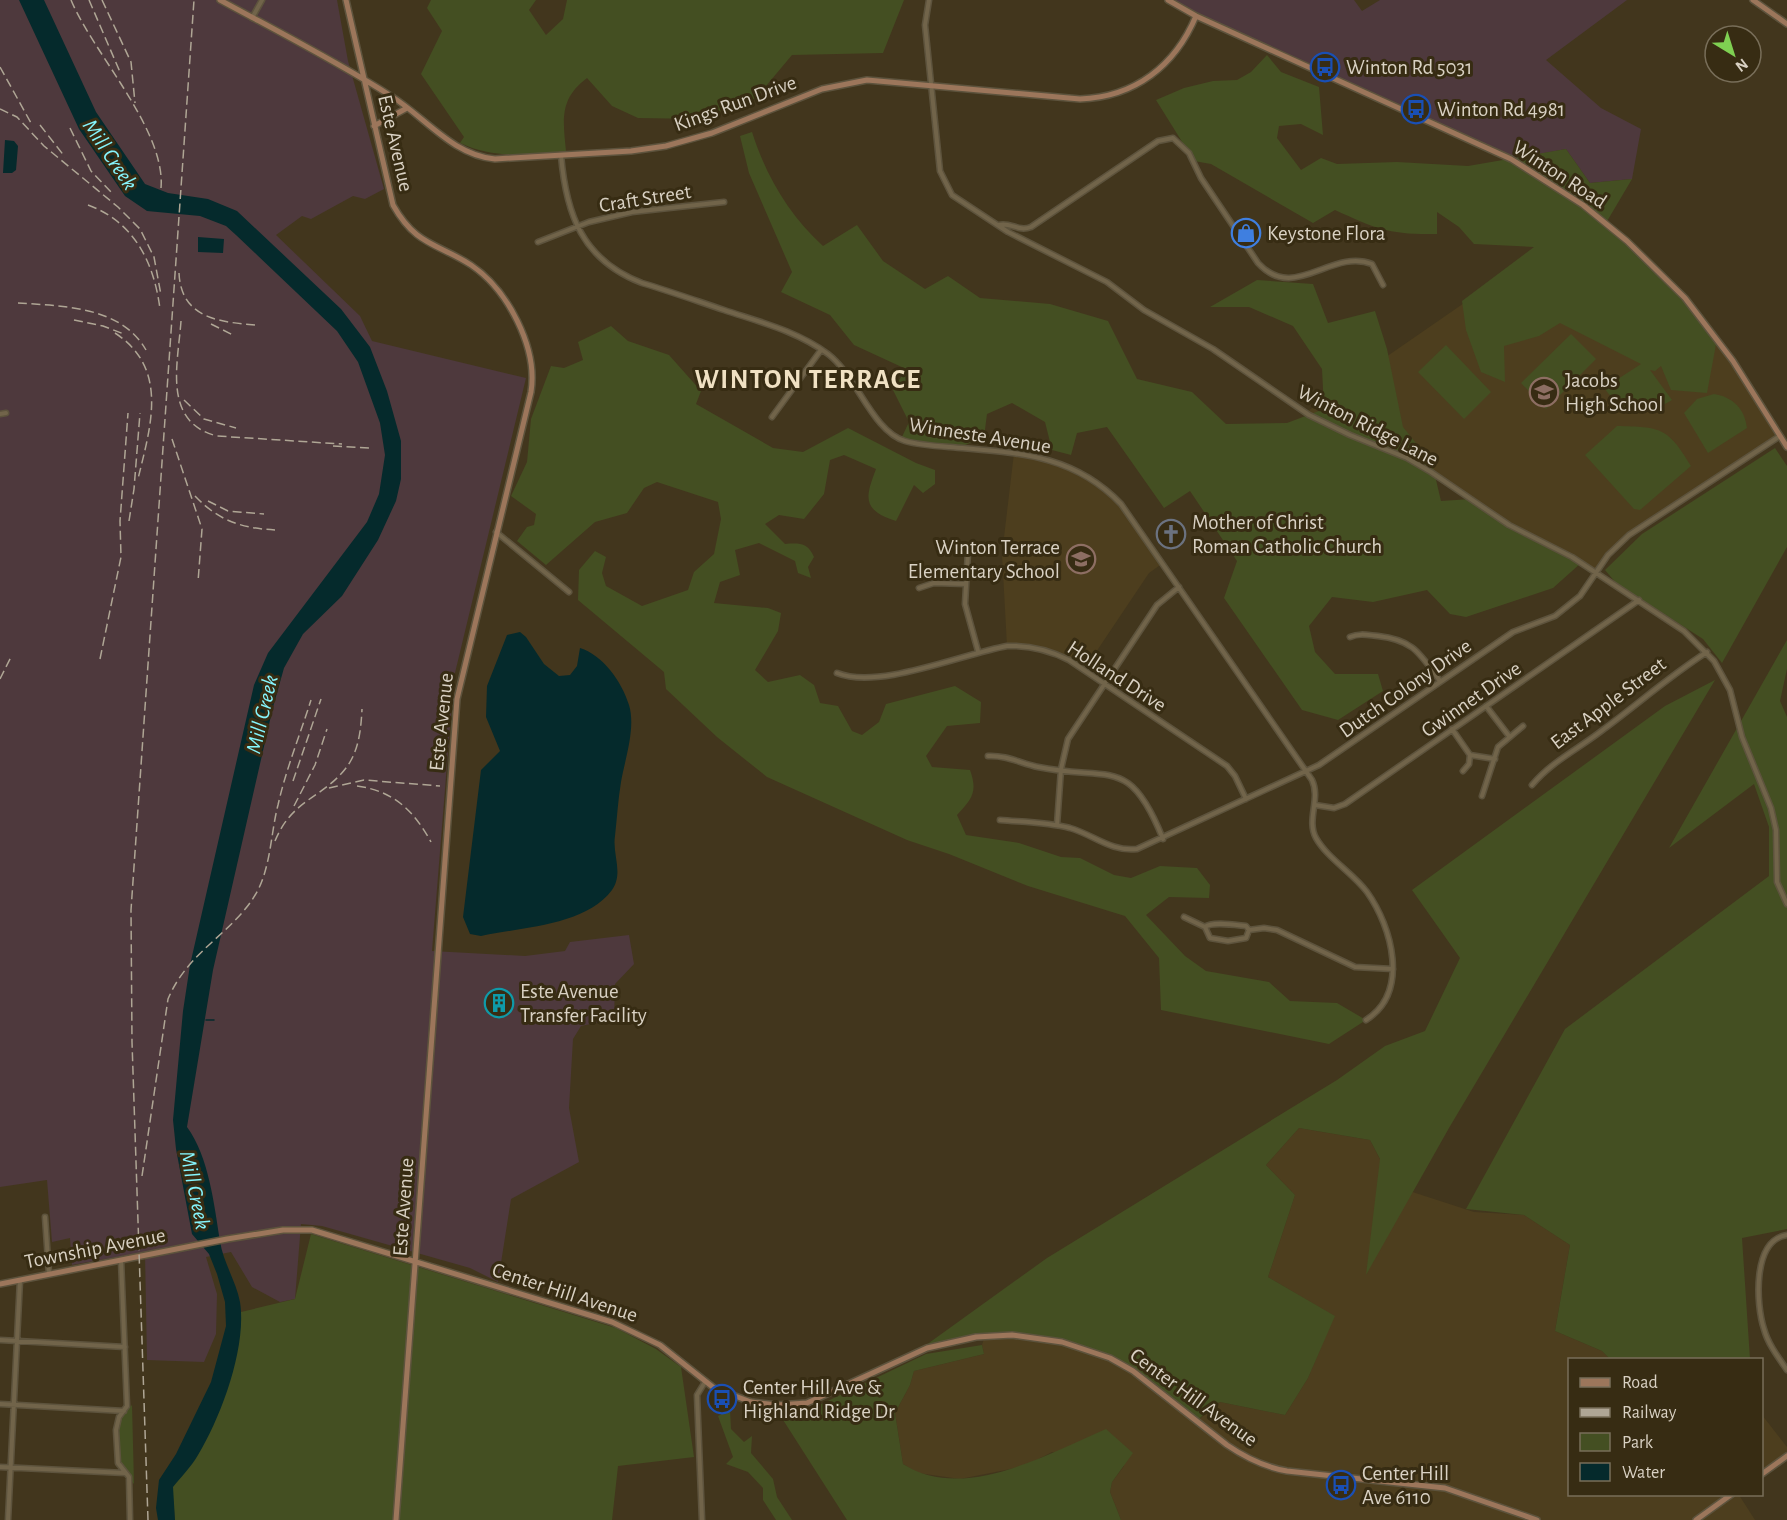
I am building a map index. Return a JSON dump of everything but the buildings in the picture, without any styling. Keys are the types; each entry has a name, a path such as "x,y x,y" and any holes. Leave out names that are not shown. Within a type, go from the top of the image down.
{"street":[{"name":"Kings Run Drive","path":"220,0 363,79 407,108 457,146 477,155 511,159 666,146 712,133 807,93 849,82 871,80 1080,99 1111,95 1135,86 1162,68 1179,49 1196,16"},
{"path":"252,18 262,0"},
{"name":"Este Avenue","path":"346,0 387,187 399,215 411,230 428,244 463,261 486,277 529,345 533,364 531,392 457,699 396,1520"},
{"name":"Winton Ridge Lane","path":"929,0 926,25 940,171 945,184 957,200 999,226 1107,282 1144,310 1213,349 1309,415 1350,435 1407,458 1509,525 1572,557 1665,616 1707,652 1726,679 1742,737 1771,808 1776,830 1777,882 1787,904"},
{"name":"Winton Road","path":"1168,0 1196,16 1510,159 1583,205 1628,241 1685,298 1722,346 1787,447"},
{"path":"1754,0 1787,24"},
{"path":"374,126 407,108"},
{"path":"999,226 1007,224 1022,230 1031,227 1158,141 1173,138 1189,153 1207,188 1258,264 1268,272 1280,277 1298,278 1311,275 1334,263 1358,260 1372,264 1383,285"},
{"name":"Winneste Avenue","path":"561,155 565,195 577,227 600,258 632,279 792,333 821,350 836,361 854,382 880,424 901,440 1042,457 1067,465 1093,480 1126,509 1306,771 1316,789 1312,825 1316,838 1360,884 1373,902 1391,950 1393,969 1391,986 1384,1002 1366,1020"},
{"name":"Craft Street","path":"538,242 577,227 632,212 724,202"},
{"path":"772,417 821,350"},
{"path":"0,414 6,413"},
{"name":"Dutch Colony Drive","path":"1000,820 1057,825 1123,849 1137,849 1163,839 1306,771 1366,734 1513,632 1564,610 1580,596 1608,555 1629,535 1780,436"},
{"path":"496,532 570,592"},
{"path":"968,552 965,604 978,651"},
{"path":"919,588 934,583 966,584"},
{"path":"1057,825 1061,769 1068,739 1156,605 1179,587"},
{"name":"Gwinnet Drive","path":"1315,806 1330,808 1342,806 1639,600"},
{"path":"1350,637 1359,634 1405,642 1420,654 1440,681"},
{"name":"Holland Drive","path":"837,673 859,678 882,677 978,651 1007,646 1039,648 1069,660 1227,766 1235,776 1246,799"},
{"name":"East Apple Street","path":"1532,785 1556,762 1605,729 1684,665 1707,652"},
{"path":"1486,706 1509,736"},
{"path":"1482,796 1498,747 1523,726"},
{"path":"1452,729 1470,755 1469,764 1463,771"},
{"path":"988,756 1002,755 1036,766 1105,773 1128,784 1145,800 1163,839"},
{"path":"1470,755 1495,759"},
{"path":"1184,917 1205,927 1210,938 1228,941 1246,938 1249,930"},
{"path":"1205,927 1215,923 1246,926 1249,930"},
{"path":"1249,930 1264,928 1277,930 1355,967 1393,969"},
{"path":"45,1217 49,1274"},
{"name":"Center Hill Avenue","path":"195,1245 284,1230 312,1230 634,1331 660,1345 705,1382 726,1394 751,1402 796,1405 826,1396 915,1353 940,1344 994,1335 1045,1338 1079,1346 1122,1364 1227,1445 1266,1466 1296,1472 1445,1488 1537,1520"},
{"path":"1787,1235 1769,1245 1761,1265 1758,1298 1768,1341 1787,1370"},
{"name":"Township Avenue","path":"0,1284 195,1245"},
{"path":"121,1260 127,1406 118,1419 116,1430 118,1463 129,1478 130,1520"},
{"path":"8,1520 20,1280"},
{"path":"0,1340 125,1347"},
{"path":"702,1520 697,1395 705,1382"},
{"path":"0,1404 124,1411"},
{"path":"1763,1473 1787,1456"},
{"path":"0,1467 125,1473"},
{"path":"1696,1520 1729,1496"}],"shaded area":[{"path":"0,0 337,0 348,61 384,189 365,199 353,196 311,219 302,216 276,235 360,316 372,341 526,378 454,677 432,951 525,956 565,951 570,942 629,935 634,964 615,984 614,1019 581,1026 573,1039 569,1108 579,1162 511,1199 498,1282 470,1268 322,1226 301,1224 295,1299 280,1302 252,1287 231,1252 206,1257 217,1294 216,1334 204,1362 147,1360 145,1252 72,1265 70,1238 52,1242 47,1180 0,1187"},
{"path":"1168,0 1354,0 1362,11 1380,0 1627,0 1546,60 1601,108 1641,129 1632,179 1590,183 1566,149 1511,159 1196,16"},
{"name":"Jacobs High School","path":"1593,214 1717,339 1780,436 1641,526 1617,545 1596,573 1518,530 1431,472 1305,413"},
{"name":"Winton Terrace Elementary School","path":"1014,453 1067,465 1114,496 1163,563 1149,573 1084,670 1050,651 1007,646 1002,554"},
{"path":"1299,1128 1370,1140 1394,1186 1474,1212 1524,1215 1570,1245 1555,1331 1602,1351 1609,1358 1568,1358 1568,1496 1740,1496 1755,1520 1121,1520 1110,1492 1112,1482 1124,1466 1052,1452 1025,1466 960,1479 918,1473 903,1464 895,1413 910,1385 914,1371 984,1354 982,1345 985,1336 1045,1338 1122,1364 1197,1421 1220,1402 1285,1415 1308,1378 1334,1316 1268,1277 1295,1195 1266,1165"},
{"path":"1763,1416 1787,1447 1787,1456 1763,1473"}],"green space":[{"path":"431,0 536,0 529,10 546,35 563,19 567,0 904,0 883,53 792,55 756,98 700,119 638,118 612,106 587,78 571,94 567,102 564,120 566,151 512,155 487,152 460,143 464,137 421,74 442,31 427,8"},
{"path":"1267,55 1281,72 1319,87 1323,135 1301,124 1279,126 1277,138 1301,170 1321,158 1337,164 1397,162 1468,166 1566,149 1590,183 1632,179 1606,223 1666,278 1717,339 1707,393 1671,390 1661,366 1655,371 1650,370 1672,400 1643,411 1627,408 1619,404 1604,388 1641,364 1560,323 1539,336 1504,346 1505,382 1481,372 1466,330 1462,301 1534,247 1474,244 1459,227 1437,212 1437,234 1384,230 1335,210 1313,223 1211,164 1194,161 1156,100 1184,88 1213,81 1237,80 1251,72"},
{"path":"752,132 764,164 780,194 789,208 823,246 857,225 883,261 925,289 948,276 980,298 1050,304 1108,321 1137,379 1192,392 1226,424 1287,423 1324,409 1322,369 1293,326 1249,307 1210,307 1257,280 1313,284 1328,323 1375,311 1387,349 1403,427 1432,463 1441,501 1471,499 1509,525 1581,563 1553,588 1466,617 1450,614 1427,590 1373,602 1332,597 1309,626 1315,652 1335,674 1378,674 1383,691 1338,720 1302,710 1224,598 1237,561 1190,491 1164,508 1107,427 1077,433 1071,455 1052,450 1045,422 1012,403 987,414 984,437 958,448 901,439 909,422 893,390 906,369 854,345 830,315 781,292 792,272 749,173 740,136"},
{"path":"611,326 628,341 669,355 701,391 696,404 773,448 803,452 848,428 916,463 935,470 935,484 923,493 914,485 896,521 877,512 869,502 870,488 876,469 844,455 830,460 824,494 804,519 779,515 765,524 785,544 799,544 809,549 814,557 808,567 811,578 798,573 795,561 759,543 735,550 740,575 720,582 714,603 768,608 781,613 778,631 755,670 768,682 800,675 814,685 820,703 838,706 852,731 862,735 879,722 886,704 955,686 981,702 980,723 947,726 926,756 932,767 970,770 973,784 972,795 957,815 966,835 1019,843 1061,857 1080,858 1114,875 1131,878 1160,866 1197,868 1210,885 1209,898 1169,897 1146,915 1185,956 1206,971 1269,982 1290,1001 1337,1003 1366,1020 1329,1044 1161,1010 1159,958 1125,916 1028,886 949,854 907,840 767,777 717,737 666,689 664,672 578,600 579,570 595,551 606,557 602,573 606,586 642,606 688,590 694,572 714,554 721,519 718,502 657,482 644,488 627,513 595,522 546,565 517,541 527,527 534,525 536,514 511,496 527,462 531,419 551,366 564,368 583,360 578,342"},
{"path":"1571,334 1596,359 1546,409 1521,383"},
{"path":"1446,345 1491,392 1464,419 1418,372"},
{"path":"1714,394 1727,398 1737,405 1744,415 1747,428 1708,453 1684,413 1697,399"},
{"path":"1617,426 1643,427 1662,432 1676,443 1691,466 1640,510 1634,509 1585,455"},
{"path":"1775,448 1787,466 1787,547 1722,663 1703,639 1616,583 1605,570 1642,534"},
{"path":"1787,640 1787,669 1780,701 1787,717 1787,1229 1742,1238 1750,1358 1609,1358 1602,1351 1555,1331 1570,1245 1524,1215 1466,1209 1565,1029 1769,876 1769,827 1754,784 1669,848"},
{"path":"1715,680 1449,1128 1366,1275 1380,1159 1370,1140 1299,1128 1266,1165 1295,1195 1268,1277 1335,1316 1308,1378 1285,1415 1220,1402 1212,1406 1197,1421 1122,1364 1062,1342 994,1335 915,1353 1047,1258 1337,1080 1385,1046 1425,1031 1460,958 1412,890 1665,706"},
{"path":"311,1234 616,1328 656,1349 681,1367 694,1457 618,1466 612,1520 175,1520 172,1487 200,1448 221,1406 239,1337 241,1312 295,1299"},
{"path":"982,1345 984,1354 914,1371 910,1385 895,1413 903,1464 927,1475 952,1478 978,1477 1032,1461 1106,1429 1133,1453 1112,1482 1110,1492 1121,1520 847,1520 778,1412 811,1409 926,1354"},
{"path":"132,1405 134,1484 119,1467 116,1430 118,1419"},
{"path":"730,1410 731,1429 744,1442 752,1436 751,1453 773,1479 777,1497 792,1520 776,1520 763,1500 763,1488 748,1472 726,1464 733,1457 718,1416"}],"water":[{"name":"Mill Creek","path":"19,0 44,0 96,112 145,184 168,193 208,199 237,211 341,309 370,347 387,391 401,441 401,479 396,501 378,540 342,596 303,634 284,668 213,970 187,1127 206,1166 222,1249 240,1302 240,1340 223,1402 207,1439 189,1468 173,1487 175,1520 158,1520 156,1508 159,1480 176,1454 211,1382 226,1326 225,1302 217,1274 209,1254 192,1234 176,1149 173,1120 183,1011 190,965 254,685 268,653 367,522 379,494 385,455 380,423 358,362 337,331 226,226 200,216 147,211 125,196 79,129"},
{"path":"5,140 14,141 18,146 16,170 12,173 3,173"},
{"path":"198,237 224,239 223,253 198,252"},
{"path":"520,632 544,664 559,676 570,675 577,666 580,648 588,652 611,670 626,696 631,724 615,836 617,877 612,890 586,911 552,923 481,936 470,934 463,917 481,770 500,751 486,717 487,686 507,635"}],"waterway":[{"path":"206,1020 214,1020"}],"railway":[{"path":"71,0 81,21 141,117 159,165 161,188"},
{"path":"89,0 120,72"},
{"path":"102,0 131,62 135,103"},
{"path":"148,1520 132,1042 131,910 194,0"},
{"path":"0,67 31,123"},
{"path":"0,109 17,117 44,146 118,207 140,229 154,257 161,295"},
{"path":"40,125 65,157"},
{"path":"70,128 91,171 113,194"},
{"path":"88,205 118,222 139,246 153,275 160,309"},
{"path":"179,273 181,288 195,309 217,319 255,325"},
{"path":"18,303 53,305 89,311 106,317 135,335 146,350"},
{"path":"74,320 103,326 124,334"},
{"path":"181,321 177,389 181,405 188,418 200,429 217,436 342,444"},
{"path":"211,324 233,335"},
{"path":"115,333 132,348 143,364 150,382 152,400 150,420 138,479"},
{"path":"184,400 204,419 236,428"},
{"path":"100,659 121,557 120,521 128,413"},
{"path":"129,521 140,413"},
{"path":"172,439 202,529 198,582"},
{"path":"333,446 370,448"},
{"path":"195,496 213,512 231,522 275,530"},
{"path":"208,501 228,511 264,514"},
{"path":"0,679 12,655"},
{"path":"293,781 321,699"},
{"path":"142,1176 168,999 188,967 237,918 258,890 268,859 281,792 311,700"},
{"path":"275,841 290,816 328,786 346,768 354,754 358,740 362,709"},
{"path":"294,806 315,765 327,729"},
{"path":"329,788 364,780 440,786"},
{"path":"357,786 382,792 402,804 431,842"}],"place":[{"name":"Winton Rd 5031","path":"1325,67"},
{"name":"Winton Rd 4981","path":"1416,109"},
{"name":"Keystone Flora","path":"1246,233"},
{"name":"Jacobs High School","path":"1544,392"},
{"name":"Mother of Christ Roman Catholic Church","path":"1171,534"},
{"name":"Winton Terrace Elementary School","path":"1081,559"},
{"name":"Este Avenue Transfer Facility","path":"499,1003"},
{"name":"Center Hill Ave & Highland Ridge Dr","path":"722,1399"},
{"name":"Center Hill Ave 6110","path":"1341,1485"}],"district":[{"name":"WINTON TERRACE","path":"808,379"}]}
